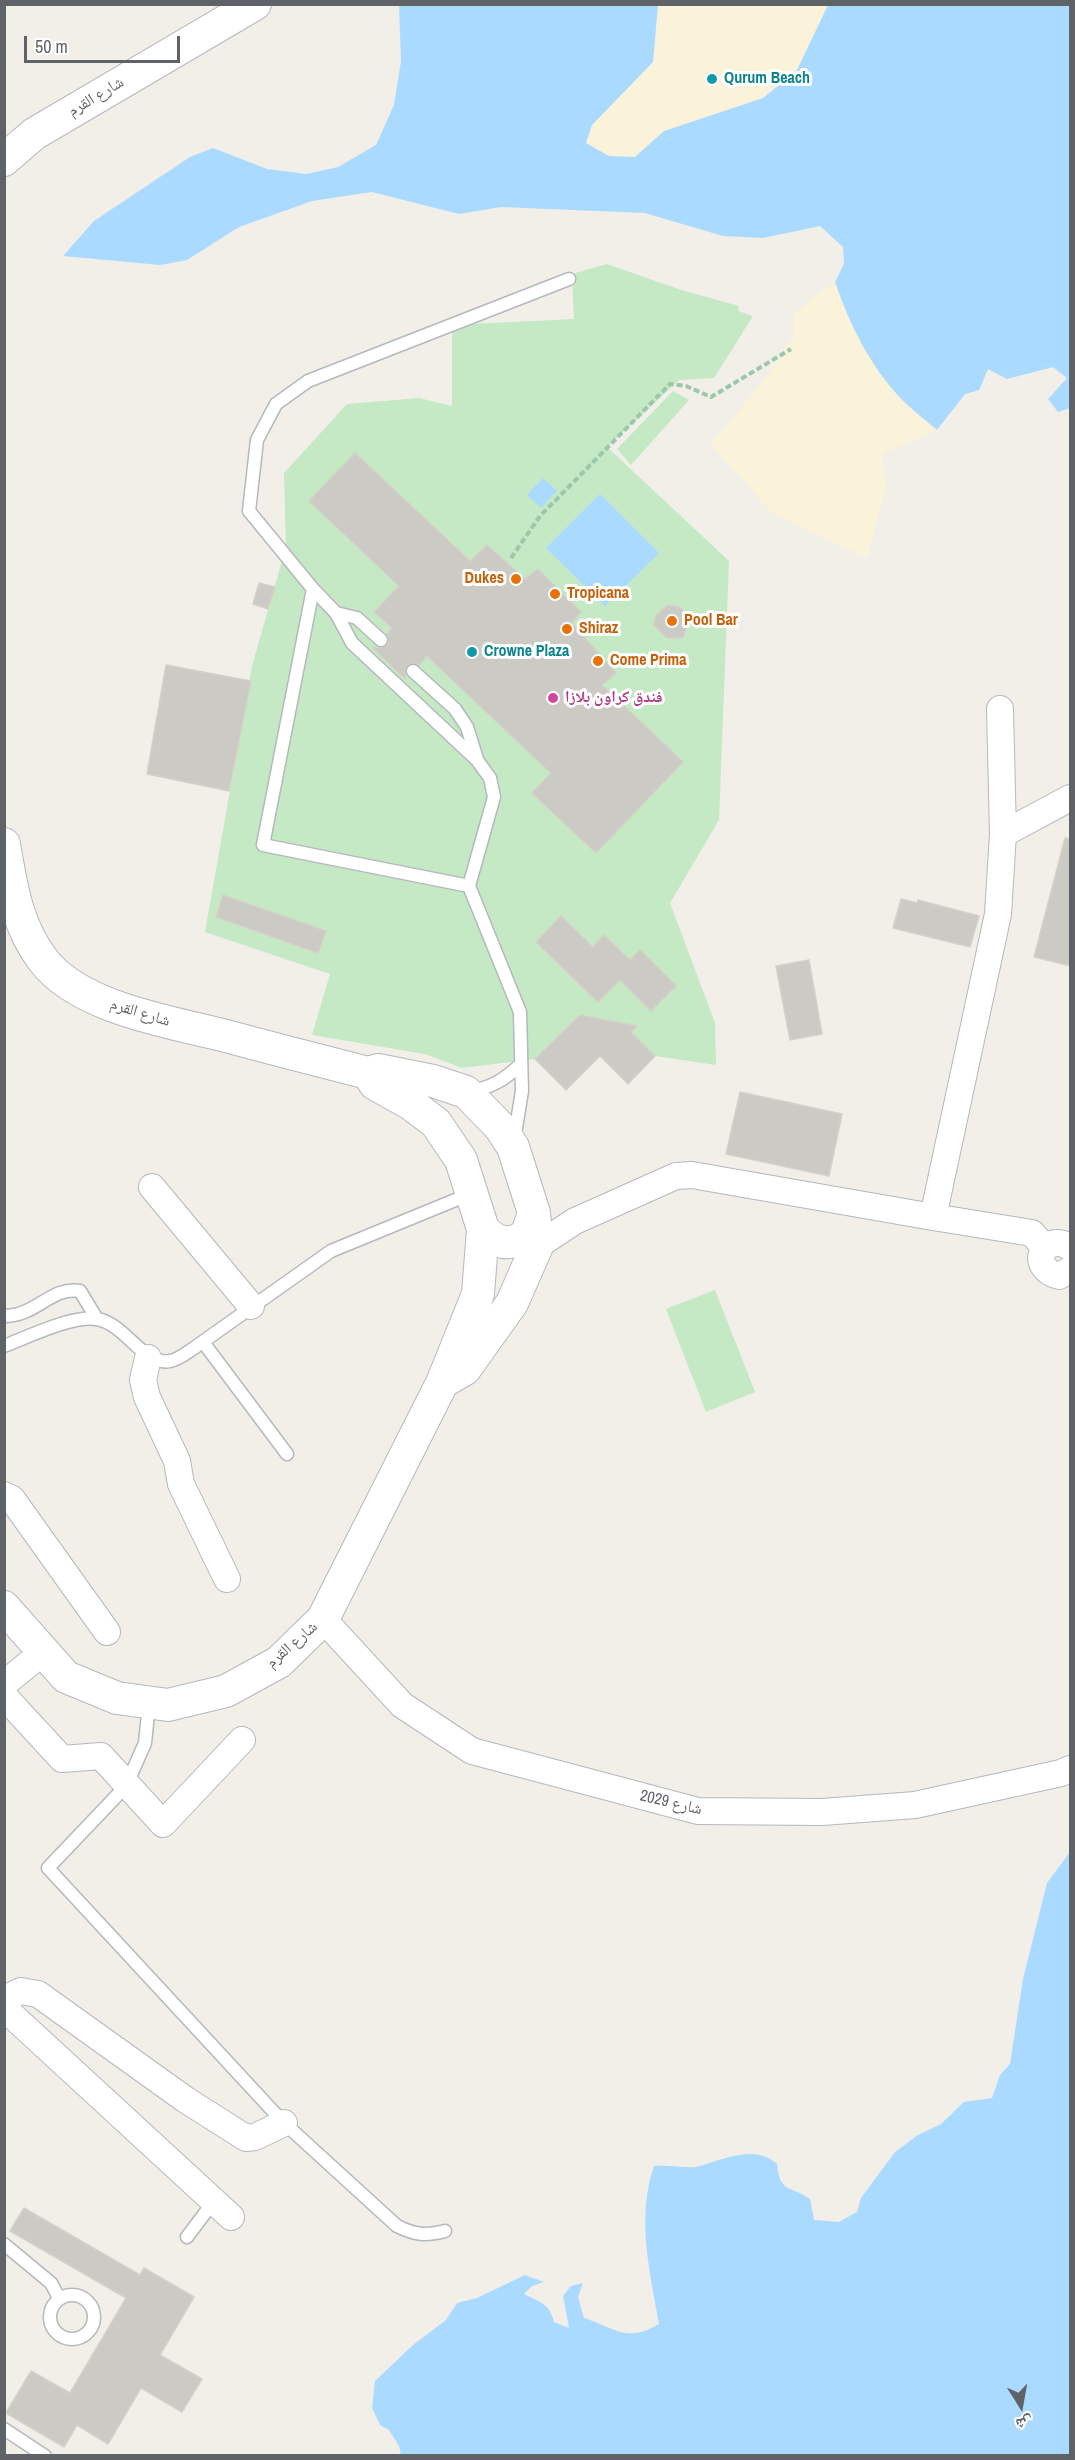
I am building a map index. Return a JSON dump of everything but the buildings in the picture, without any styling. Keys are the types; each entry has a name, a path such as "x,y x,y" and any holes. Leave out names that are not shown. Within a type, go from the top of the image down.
{"street":[{"name":"شارع القرم","path":"4,160 34,134 255,4"},
{"path":"933,1216 998,914 1003,834 1000,709"},
{"path":"1003,834 1071,798"},
{"name":"شارع القرم","path":"4,844 12,890 28,938 45,962 75,987 121,1009 369,1073 378,1070 433,1081 466,1092 507,1137 534,1213 537,1246 512,1303 465,1368 442,1383"},
{"name":"شارع القرم","path":"4,1607 66,1677 117,1698 168,1705 226,1691 279,1662 323,1619 442,1383 478,1294 483,1229 461,1160 436,1123 411,1104 375,1084 369,1073"},
{"path":"461,1160 459,1141 464,1129 474,1123 487,1122 507,1137"},
{"path":"537,1246 575,1221 676,1176 692,1175 1032,1233 1045,1248"},
{"path":"152,1187 251,1306"},
{"path":"483,1229 494,1240 517,1242 526,1236 534,1213"},
{"path":"1071,1247 1062,1242 1053,1242 1045,1248 1041,1257 1042,1266 1049,1274 1059,1276 1071,1270"},
{"path":"148,1358 143,1380 147,1397 177,1461 181,1484 227,1579"},
{"path":"4,1495 12,1499 107,1632"},
{"name":"2029 شارع","path":"323,1619 402,1705 472,1751 698,1811 822,1812 915,1805 1071,1769"},
{"path":"4,1684 43,1652"},
{"path":"4,1696 62,1759 101,1756 163,1824 242,1740"},
{"path":"4,1999 21,1991 38,1994 186,2100 246,2138 255,2137 284,2123"},
{"path":"4,2008 222,2209"}],"lane":[{"path":"507,1137 522,1091 520,1012 469,886 494,797 490,778 477,760 352,643 336,613 313,589 249,511 257,440 276,404 308,381 568,279"},
{"path":"313,589 263,845 469,886"},
{"path":"336,613 357,618 381,640"},
{"path":"413,671 454,709 467,727 477,760"},
{"path":"466,1092 488,1088 508,1076 520,1065"},
{"path":"4,1316 20,1316 67,1289 80,1291 97,1319 128,1335 148,1358 170,1361 203,1342 331,1251 470,1194"},
{"path":"4,1346 61,1324 97,1319"},
{"path":"203,1342 287,1454"},
{"path":"149,1702 145,1743 126,1786 48,1868 284,2123 397,2226 413,2234 429,2235 445,2231"},
{"path":"187,2237 222,2209"},
{"path":"4,2244 51,2283 59,2298"},
{"path":"4,2429 45,2456"}],"path":[{"path":"511,558 540,516 670,384 686,386 711,397 791,349"}],"green space":[{"path":"607,264 681,290 739,306 738,311 753,316 714,378 679,380 607,447 729,561 719,820 670,903 715,1023 716,1065 655,1056 622,1023 580,1015 535,1059 462,1068 425,1054 312,1035 330,974 205,932 252,666 286,547 284,473 347,404 419,398 452,406 452,325 574,319 572,274"},
{"path":"673,391 689,400 631,465 617,449"},
{"path":"715,1290 755,1392 706,1412 666,1309"}],"sand":[{"name":"Qurum Beach","path":"658,5 828,5 797,70 763,98 664,131 635,157 609,156 586,144 592,125 653,62"},
{"path":"835,282 848,319 896,393 937,430 882,454 886,486 867,558 772,513 711,444 764,381 793,337 793,314"}],"water":[{"path":"399,5 658,5 653,62 592,125 586,143 609,156 635,157 664,131 763,98 797,70 828,5 1070,5 1070,408 1058,412 1048,399 1067,378 1053,367 1007,379 988,369 979,390 965,394 937,430 900,397 867,354 846,312 835,282 844,264 843,247 820,226 763,238 723,236 645,213 501,207 459,214 372,192 312,201 239,227 187,260 160,265 63,256 94,221 190,157 213,148 267,169 306,174 338,167 376,145 394,105 401,61"},
{"path":"543,478 557,491 541,508 527,495"},
{"path":"600,494 659,553 605,606 546,548"},
{"path":"1070,1852 1070,2455 401,2455 399,2446 389,2430 380,2425 372,2408 375,2381 413,2345 446,2320 457,2303 477,2298 525,2275 544,2282 532,2286 524,2294 547,2307 554,2322 569,2328 563,2296 571,2286 583,2283 578,2297 584,2318 614,2330 630,2333 648,2330 659,2324 646,2245 645,2225 646,2205 654,2166 696,2167 748,2154 768,2158 777,2164 783,2185 810,2199 814,2220 839,2222 857,2212 861,2198 895,2152 918,2135 941,2124 964,2102 992,2098 1000,2075 1010,2064 1023,1979 1047,1883"}],"place":[{"name":"Qurum Beach","path":"712,79"},
{"name":"Dukes","path":"516,579"},
{"name":"Tropicana","path":"555,594"},
{"name":"Pool Bar","path":"672,621"},
{"name":"Shiraz","path":"567,629"},
{"name":"Crowne Plaza","path":"472,652"},
{"name":"Come Prima","path":"598,661"},
{"name":"فندق كراون بلازا","path":"553,698"}]}
